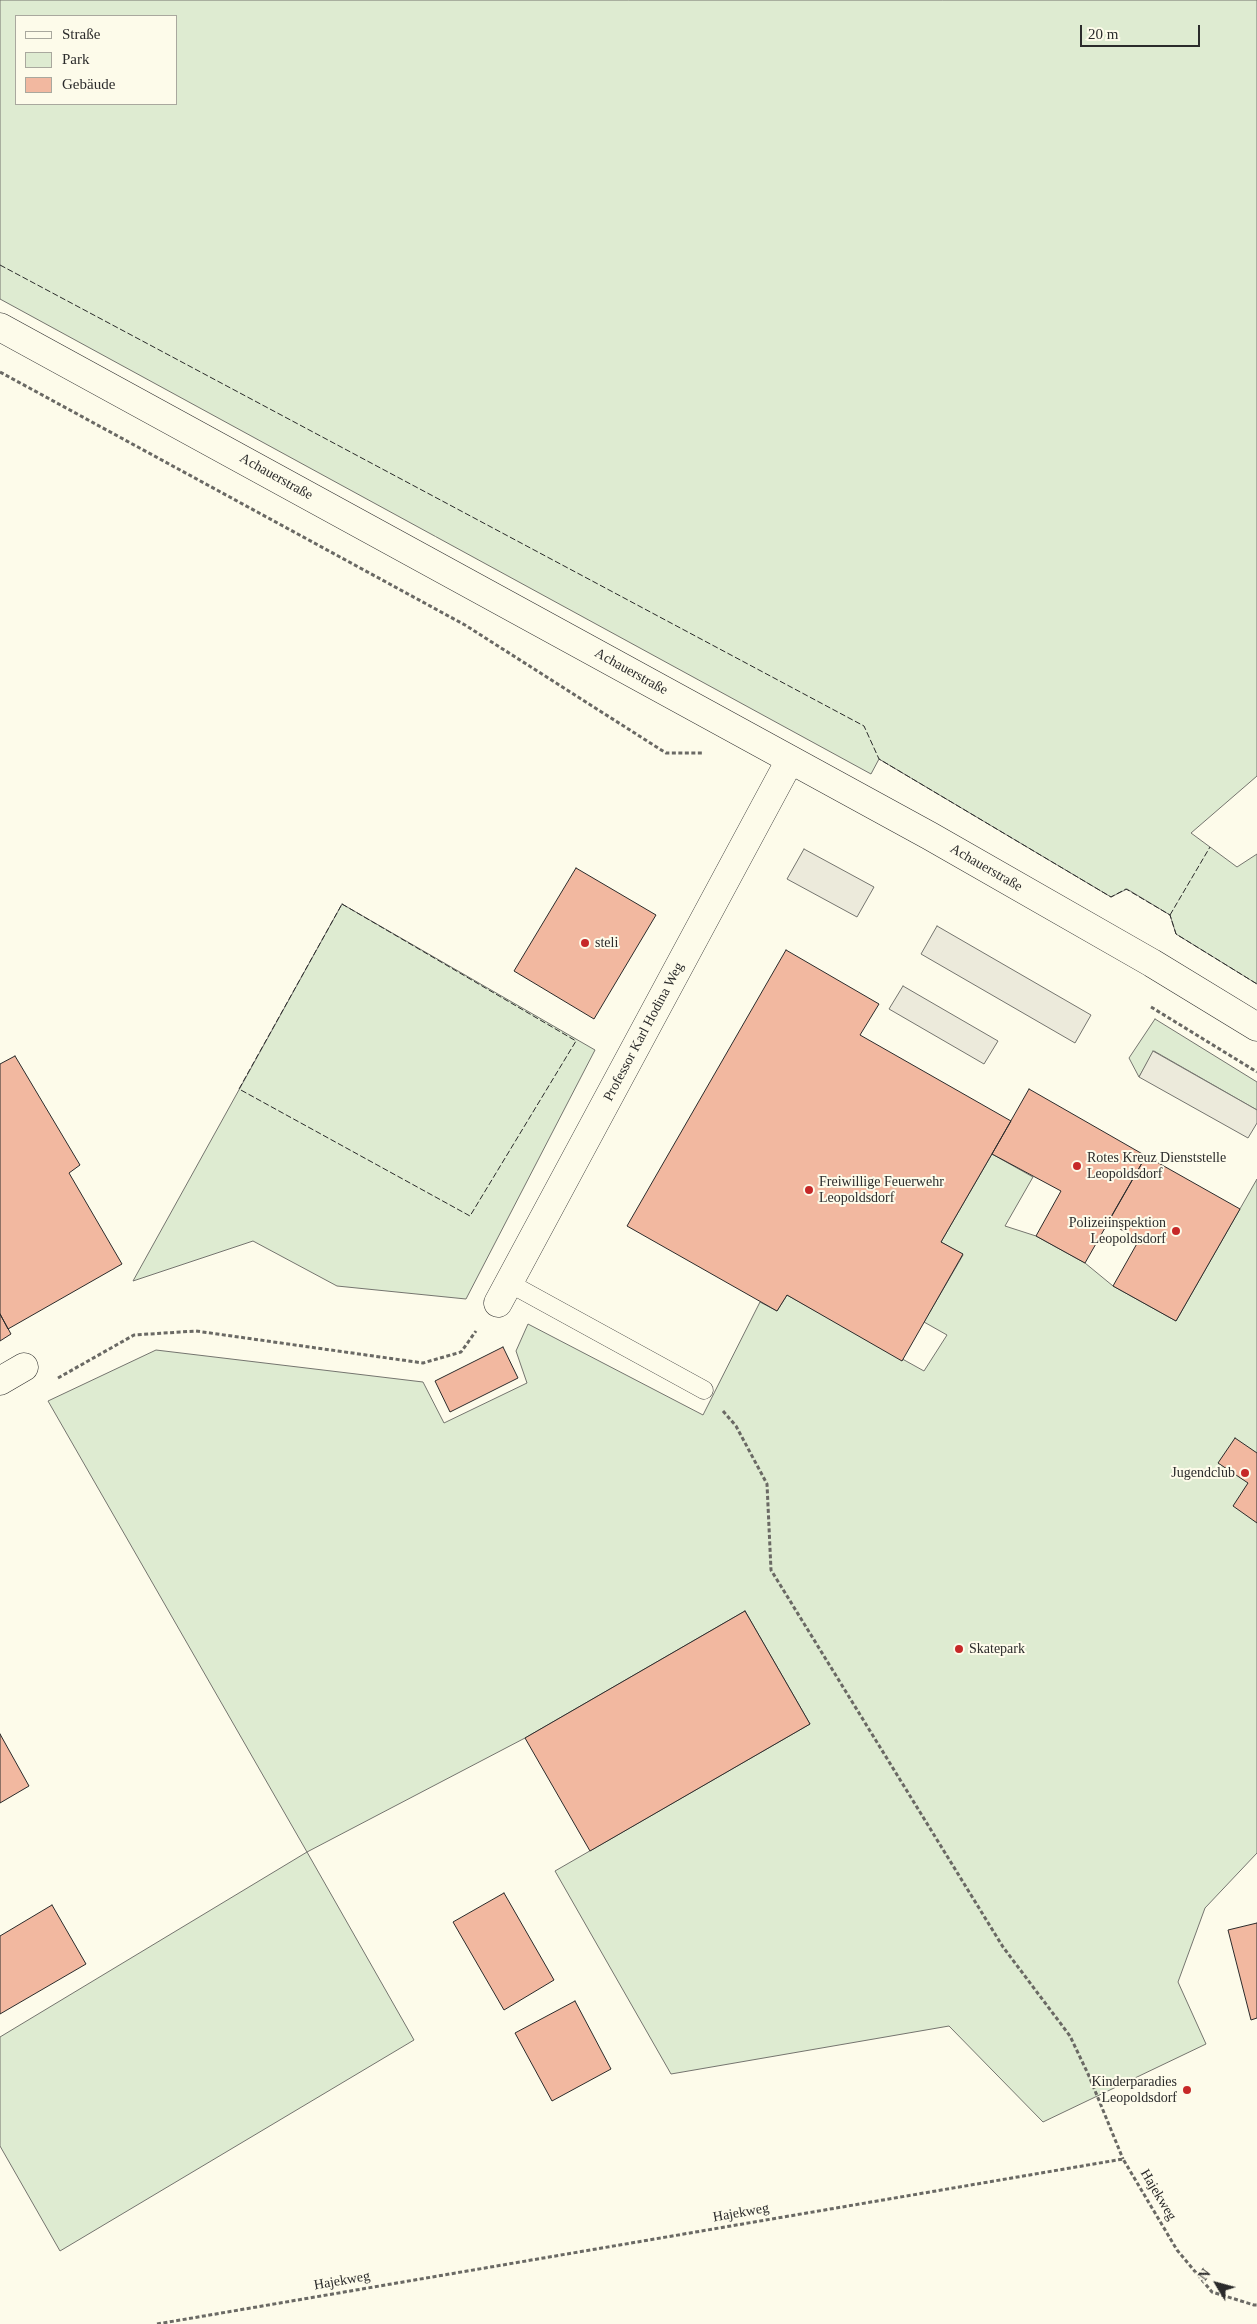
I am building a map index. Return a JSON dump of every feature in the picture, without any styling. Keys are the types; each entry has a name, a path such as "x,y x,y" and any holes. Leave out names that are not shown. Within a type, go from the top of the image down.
{"street":[{"name":"Achauerstraße","path":"0,326 930,836 1135,953 1257,1027"},
{"name":"Professor Karl Hodina Weg","path":"504,1293 790,760"},
{"path":"0,1381 24,1367"}],"lane":[{"path":"504,1293 704,1390"}],"path":[{"path":"0,372 464,625 666,753 700,752 708,757"},
{"path":"1143,1002 1257,1072"},
{"path":"50,1382 134,1335 196,1331 423,1363 461,1352 504,1293"},
{"path":"704,1390 736,1426 767,1484 770,1570 998,1939 1070,2036 1089,2076 1123,2159"},
{"name":"Hajekweg","path":"157,2324 1123,2159 1178,2250 1212,2292 1254,2306 1257,2304"}],"green space":[{"path":"0,0 1257,0 1257,776 1191,833 1237,867 1257,854 1257,984 1176,934 1170,915 1127,889 1111,897 879,759 871,774 0,299"},
{"path":"342,904 595,1050 466,1299 337,1286 253,1241 133,1281"},
{"path":"1155,1019 1257,1082 1257,1110 1154,1051 1139,1077 1129,1058"},
{"path":"992,1154 1033,1177 1005,1226 1036,1236 1085,1263 1113,1286 1176,1321 1257,1179 1257,1853 1205,1908 1178,1982 1206,2044 1043,2122 949,2026 671,2074 555,1871 810,1724 745,1611 525,1738 307,1852 48,1401 156,1350 423,1382 444,1423 527,1383 516,1351 528,1324 703,1415 760,1302 777,1311 787,1295 924,1371 947,1335 924,1322 963,1255 941,1242"},
{"path":"307,1852 414,2040 60,2251 0,2146 0,2037"}],"shaded area":[{"path":"804,849 874,887 857,917 787,879"},
{"path":"937,926 1091,1015 1075,1043 921,954"},
{"path":"903,986 998,1041 984,1064 889,1009"},
{"path":"1153,1051 1257,1110 1257,1123 1248,1138 1139,1077"}],"building":[{"name":"steli","path":"576,868 656,915 594,1019 514,971"},
{"name":"Freiwillige Feuerwehr Leopoldsdorf","path":"786,950 879,1004 860,1035 1011,1121 941,1242 963,1254 902,1361 787,1295 777,1311 627,1226"},
{"path":"15,1056 80,1165 69,1173 122,1264 8,1329 0,1314 0,1064"},
{"name":"Rotes Kreuz Dienststelle Leopoldsdorf","path":"1029,1089 1146,1156 1085,1263 1036,1236 1061,1191 992,1154"},
{"name":"Polizeiinspektion Leopoldsdorf","path":"1146,1156 1240,1209 1176,1321 1113,1286 1139,1240 1108,1222"},
{"path":"0,1314 11,1334 0,1341"},
{"path":"503,1347 518,1378 450,1412 435,1381"},
{"name":"Jugendclub","path":"1235,1438 1257,1453 1257,1523 1233,1506 1248,1483 1218,1463"},
{"path":"745,1611 810,1724 590,1851 525,1738"},
{"path":"0,1734 29,1786 0,1803"},
{"path":"504,1893 554,1980 504,2010 453,1922"},
{"path":"52,1905 86,1964 0,2014 0,1936"},
{"path":"1257,1923 1257,2018 1251,2020 1228,1930"},
{"path":"575,2001 611,2069 552,2101 515,2033"}],"fence":[{"path":"0,265 864,726 879,759 1111,897 1126,889 1170,915 1176,934 1257,984"},
{"path":"1170,915 1210,847"},
{"path":"342,904 576,1041 470,1216 239,1089 342,904"}],"place":[{"name":"steli","path":"585,943"},
{"name":"Rotes Kreuz Dienststelle Leopoldsdorf","path":"1077,1166"},
{"name":"Freiwillige Feuerwehr Leopoldsdorf","path":"809,1190"},
{"name":"Polizeiinspektion Leopoldsdorf","path":"1176,1231"},
{"name":"Jugendclub","path":"1245,1473"},
{"name":"Skatepark","path":"959,1649"},
{"name":"Kinderparadies Leopoldsdorf","path":"1187,2090"}]}
